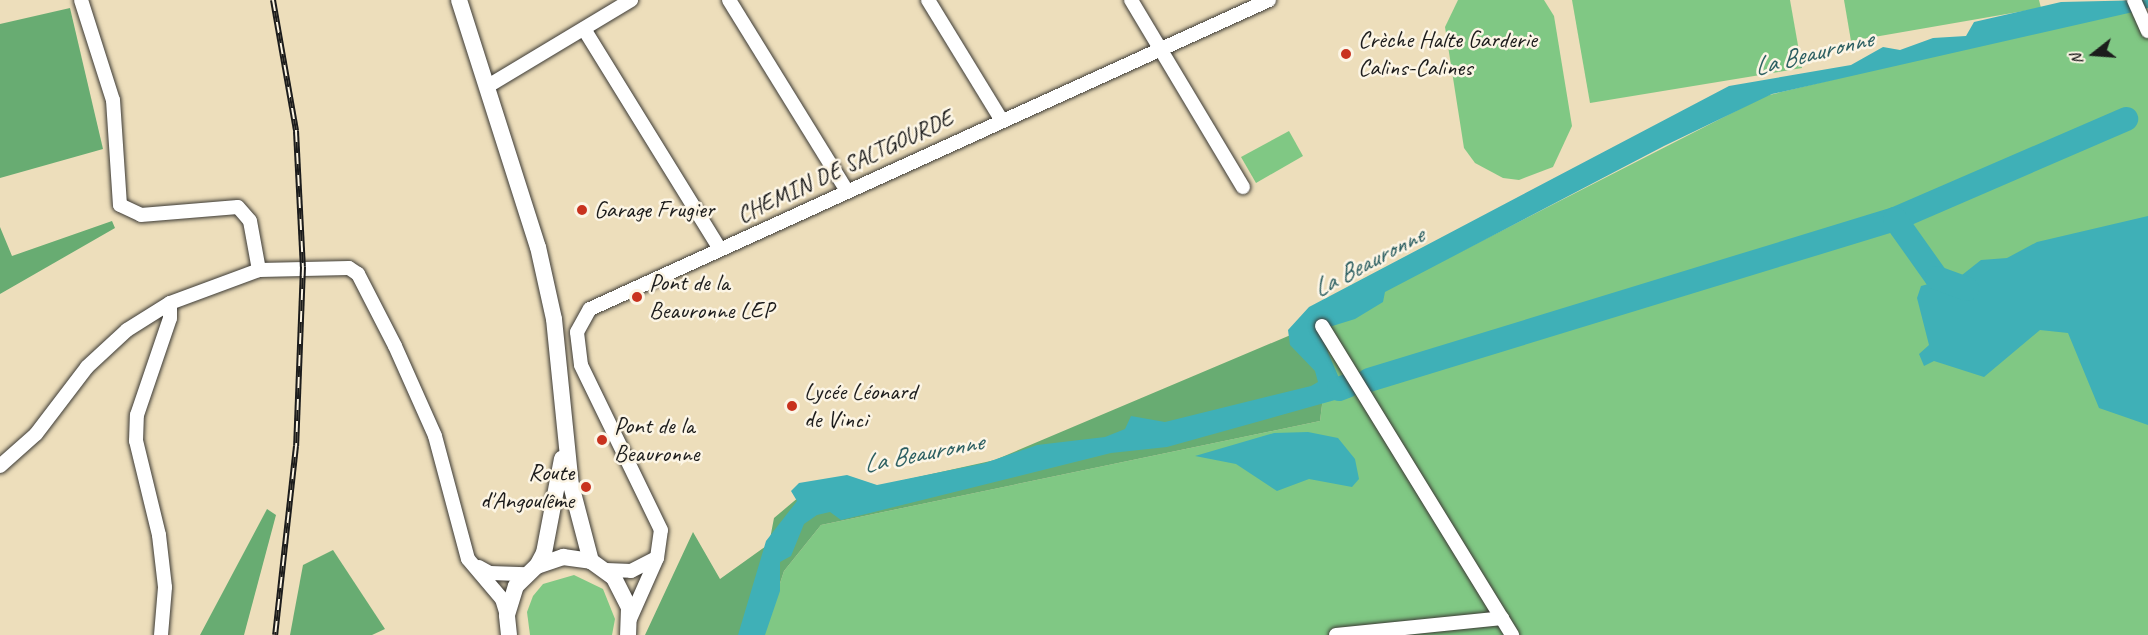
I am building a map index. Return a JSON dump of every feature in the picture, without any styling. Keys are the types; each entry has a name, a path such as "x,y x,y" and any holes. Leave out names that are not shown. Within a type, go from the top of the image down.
{"main road":[{"path":"459,0 516,167 554,319 571,485 591,561"},
{"path":"505,627 531,570 554,510 565,429"},
{"path":"531,570 563,558 591,561 606,570 621,587 629,627"}],"street":[{"path":"81,0 113,100 120,205 141,215 238,207 250,221 259,270"},
{"path":"488,86 631,0"},
{"path":"729,0 847,191"},
{"path":"928,0 1001,119"},
{"path":"1131,0 1243,187"},
{"name":"CHEMIN DE SALTGOURDE","path":"629,627 657,558 662,530 584,371 577,332 598,303 1001,119 1269,0"},
{"path":"2136,6 2148,31"},
{"path":"588,26 720,249"},
{"path":"0,466 36,434 87,367 127,330 170,303 259,270 339,266 358,274 435,436 468,559 502,600 505,627"},
{"path":"161,635 165,587 159,535 136,441 137,415 170,318 170,303"},
{"path":"1323,326 1512,635"},
{"path":"606,570 631,571 657,558"},
{"path":"468,559 490,573 531,570"},
{"path":"1336,635 1502,618"}],"green space":[{"path":"1458,0 1544,0 1554,16 1572,126 1553,167 1519,180 1503,178 1475,163 1464,148 1445,27"},
{"path":"1572,0 1790,0 1802,68 1590,103"},
{"path":"1844,0 2039,0 2041,8 1851,41"},
{"path":"70,8 103,149 0,178 0,24"},
{"path":"2130,8 2148,36 2148,635 763,635 784,571 821,525 1320,421 1333,317 1765,96"},
{"path":"1289,131 1303,156 1256,183 1241,157"},
{"path":"112,221 115,228 0,294 0,227 12,256"},
{"path":"1333,317 1320,421 821,525 784,571 763,635 645,635 693,532 720,579 769,544 774,518 812,486 864,489 995,460"},
{"path":"267,509 276,515 244,635 200,635"},
{"path":"333,550 385,629 372,635 290,635 303,565"},
{"path":"574,575 603,589 615,619 612,635 530,635 527,612 533,596 543,584"}],"water":[{"path":"2148,0 2148,8 2142,10 1772,94 1664,146 1385,292 1383,302 1355,319 1326,328 1324,343 1345,392 1335,400 1167,447 1111,453 841,520 830,512 817,515 804,524 791,556 780,562 780,591 765,635 738,635 766,541 797,501 791,491 799,483 847,475 877,485 985,463 1037,445 1105,437 1125,429 1131,416 1165,422 1311,386 1318,382 1315,371 1290,345 1288,330 1309,307 1729,86 1851,65 1883,47 1900,50 1933,38 1966,36 1974,22 2061,2"},
{"path":"2148,216 2148,425 2099,408 2068,333 2040,330 1984,377 1934,361 1924,366 1919,354 1929,345 1917,298 1921,286 1962,275 1981,260 2007,258 2037,242"},
{"path":"1308,432 1338,438 1355,459 1359,479 1352,487 1309,479 1277,491 1236,464 1195,456 1274,433"}],"waterway":[{"name":"La Beauronne","path":"1895,219 2126,119"},
{"name":"La Beauronne","path":"1369,380 1895,219 1937,278 1967,289"},
{"path":"1339,389 1347,386"}],"railway":[{"path":"273,0 296,131 303,267 296,446 275,635"}],"place":[{"name":"Crèche Halte Garderie Calins-Calines","path":"1346,54"},
{"name":"Garage Frugier","path":"582,210"},
{"name":"Pont de la Beauronne LEP","path":"637,297"},
{"name":"Lycée Léonard de Vinci","path":"792,406"},
{"name":"Pont de la Beauronne","path":"602,440"},
{"name":"Route d'Angoulême","path":"586,487"}]}
